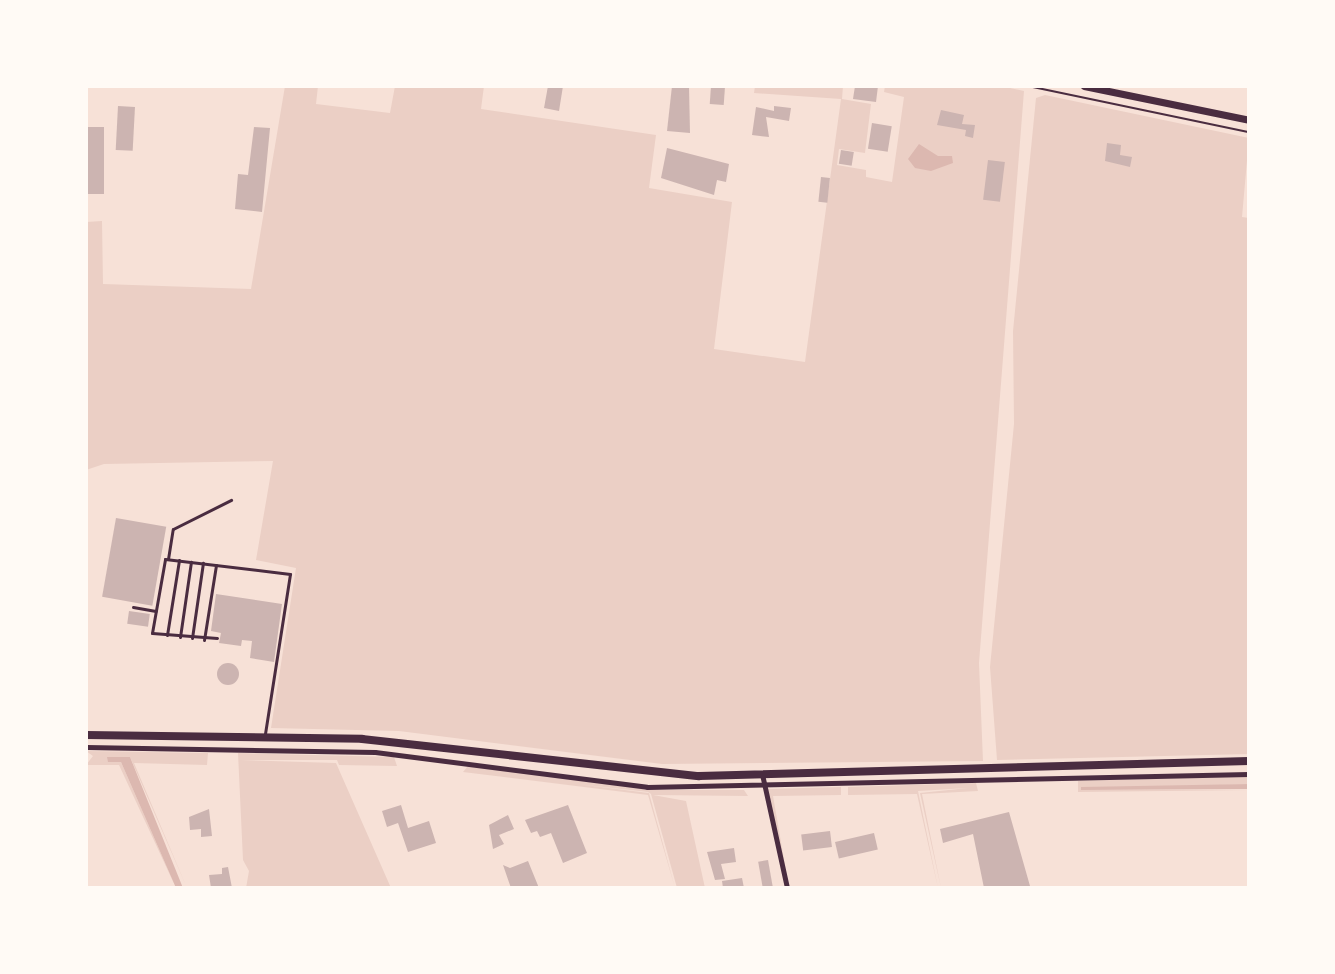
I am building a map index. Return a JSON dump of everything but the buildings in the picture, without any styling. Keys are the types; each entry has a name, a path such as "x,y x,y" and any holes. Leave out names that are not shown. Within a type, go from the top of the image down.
{"main road":[{"path":"86,735 362,739 660,773 762,774 1249,761"}],"street":[{"path":"1084,86 1249,120"},
{"path":"86,747 375,752 647,787 1249,774"},
{"path":"762,774 787,888"}],"lane":[{"path":"217,638 204,640 152,633 173,529 231,500"},
{"path":"168,559 290,574 265,738"},
{"path":"167,635 179,560"},
{"path":"180,637 191,562"},
{"path":"192,638 203,563"},
{"path":"204,640 216,565"},
{"path":"133,607 156,611"}],"path":[{"path":"1028,86 1249,132"}],"shaded area":[{"path":"285,86 318,86 316,104 390,113 395,86 484,86 481,109 656,135 649,188 732,202 714,349 805,362 841,99 754,93 755,86 843,86 842,99 871,104 865,153 839,149 837,165 866,170 866,177 892,182 904,97 884,92 885,86 1001,86 1024,91 979,663 983,761 662,764 399,731 271,728 296,568 256,560 273,461 104,464 86,470 86,222 102,221 103,284 251,289"},
{"path":"1045,95 1249,138 1242,217 1249,218 1249,754 997,760 990,667 1014,424 1013,331 1036,98"},
{"path":"919,144 938,156 952,156 953,163 931,171 915,168 908,159"},
{"path":"86,751 208,753 207,765 134,763 187,888 130,757 108,762 121,762 176,888 119,765 86,765 93,756"},
{"path":"238,753 394,757 397,766 339,765 337,760 241,760 336,763 391,888 246,888 249,871 243,860"},
{"path":"107,757 130,757 183,888 176,888 121,762 108,762"},
{"path":"468,766 660,790 744,790 748,796 653,795 686,801 705,888 677,888 651,794 648,792 577,784 649,793 675,888 648,795 463,772"},
{"path":"1249,776 1249,784 1081,790 1249,790 1078,792 1078,781"},
{"path":"976,783 978,791 922,794 941,888 920,793 968,788 918,791 938,888 917,794 848,795 848,787"},
{"path":"1249,784 1249,789 1081,790 1081,787"},
{"path":"841,787 841,795 773,796 789,888 767,789"}]}
